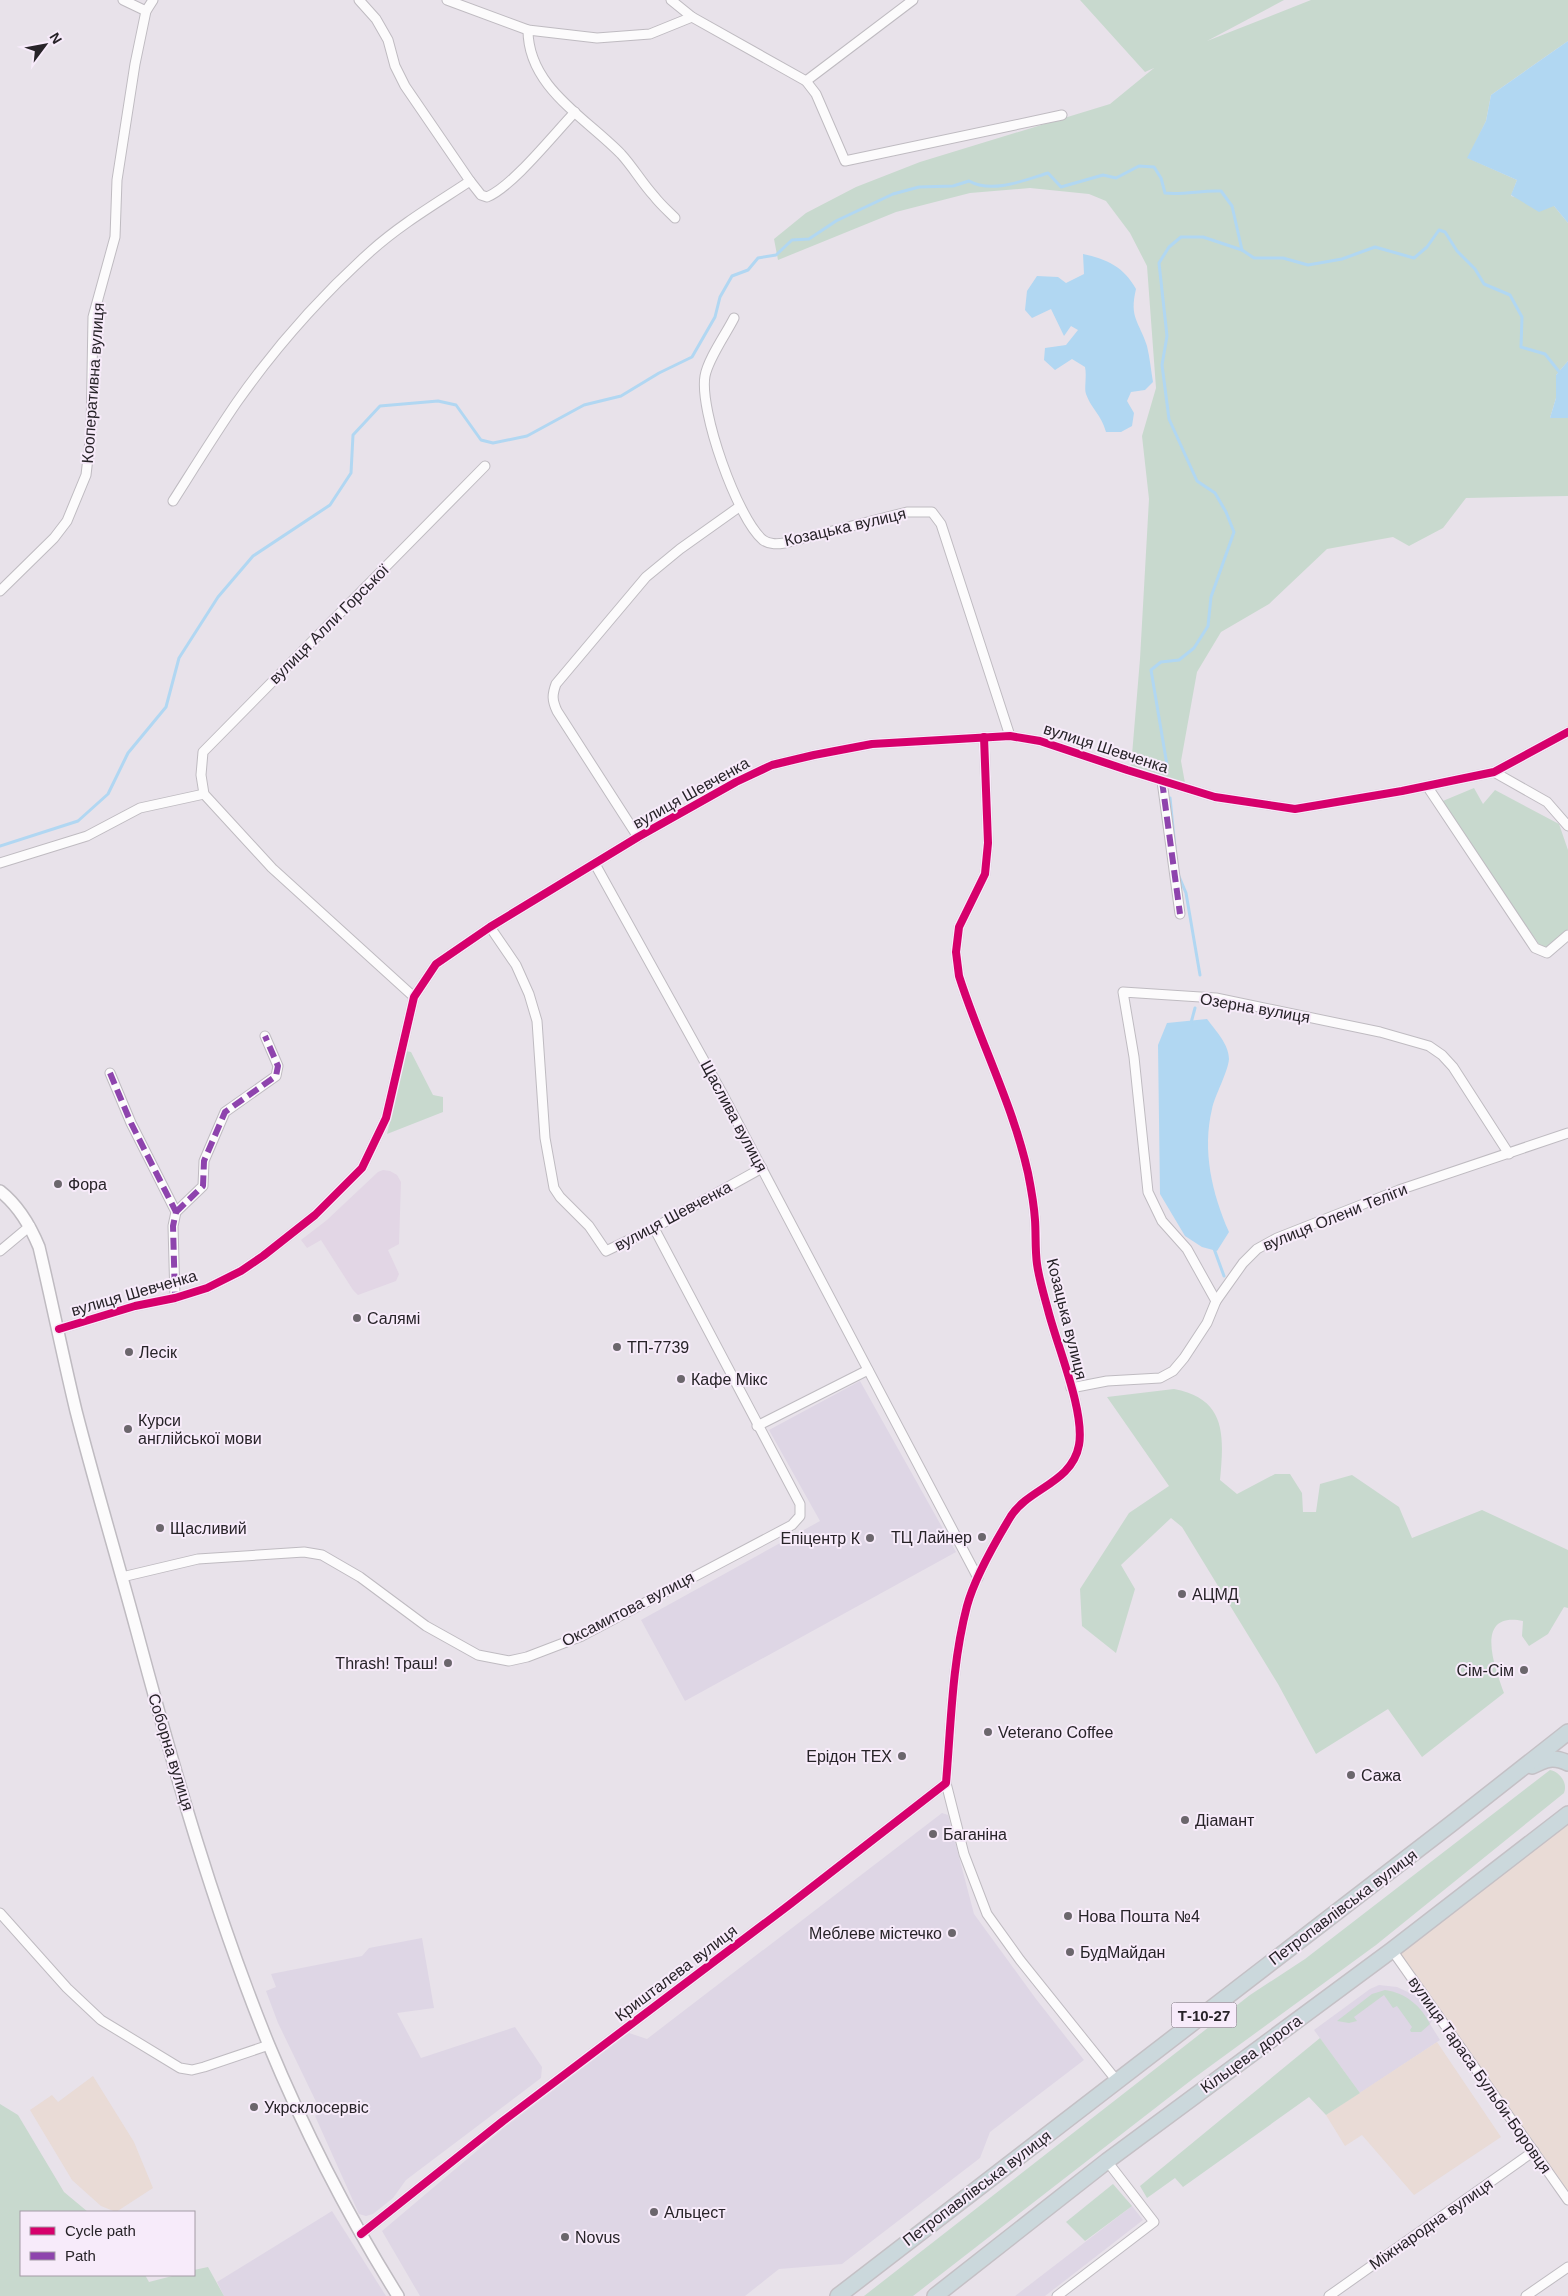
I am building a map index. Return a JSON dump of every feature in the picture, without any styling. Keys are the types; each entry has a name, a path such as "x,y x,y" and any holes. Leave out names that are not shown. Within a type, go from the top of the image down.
{"highway":[{"name":"Петропавлівська вулиця","path":"838,2296 1568,1732"},
{"path":"1513,1776 1547,1759 1558,1758 1568,1763"},
{"path":"1554,1825 1568,1806"},
{"name":"Кільцева дорога","path":"935,2296 1107,2161 1392,1950 1568,1814"}],"main road":[{"name":"Соборна вулиця","path":"0,1191 20,1210 30,1226 39,1247 77,1414 183,1794 225,1924 269,2045 308,2132 362,2234 398,2296"}],"street":[{"path":"123,0 146,11"},
{"name":"Кооперативна вулиця","path":"0,591 54,538 67,521 86,475 91,432 94,317 115,237 117,180 135,64 146,11 152,0"},
{"path":"360,0 376,19 388,40 395,66 405,86 481,195 487,198 516,175 575,112"},
{"path":"446,0 528,30 597,38 650,34 692,17"},
{"path":"671,0 692,17 806,81 816,94 844,161 1062,115"},
{"path":"806,81 913,0"},
{"path":"528,30 528,46 538,71 545,82 621,155 654,197 675,218"},
{"path":"173,501 238,401 289,337 333,288 396,230 470,181"},
{"name":"Козацька вулиця","path":"734,318 705,376 705,390 716,448 739,507 764,541 773,544 785,543 907,512 932,512 940,524 1010,736"},
{"name":"вулиця Алли Горської","path":"204,794 201,775 203,752 485,466"},
{"name":"вулиця Шевченка","path":"638,837 557,711 552,701 553,693 556,684 646,577 680,549 739,507"},
{"name":"вулиця Шевченка","path":"59,1329 135,1306 175,1298 207,1288 241,1271 263,1256 315,1214 362,1168 386,1118 414,997 436,964 490,926 638,837 736,782 772,765 814,754 872,744 1010,736 1040,741 1215,797 1295,810 1494,772 1568,732"},
{"name":"Козацька вулиця","path":"946,1783 958,1650 967,1604 978,1578 1012,1516 1020,1506 1062,1475 1072,1463 1078,1446 1079,1423 1071,1388 1048,1312 1037,1262 1035,1217 1028,1174 1014,1121 959,976 956,952 959,927 985,874 988,843 984,737"},
{"path":"1494,772 1547,802 1568,826"},
{"path":"1162,781 1180,914"},
{"path":"1427,786 1535,948 1547,954 1568,935"},
{"path":"0,863 87,836 140,808 204,794 272,868 323,912 414,997"},
{"name":"Щаслива вулиця","path":"595,864 762,1168 978,1578"},
{"name":"вулиця Шевченка","path":"490,926 516,965 529,994 536,1021 545,1138 554,1188 560,1197 589,1226 606,1251 654,1228 762,1168"},
{"name":"Озерна вулиця","path":"1216,1301 1187,1249 1162,1221 1148,1192 1134,1057 1123,992 1216,998 1380,1032 1429,1046 1453,1066 1509,1154"},
{"path":"175,1298 173,1226 176,1212 203,1186 204,1161 225,1112 276,1076 278,1066 265,1036"},
{"path":"110,1073 131,1123 176,1212"},
{"name":"вулиця Олени Теліги","path":"1071,1388 1107,1381 1160,1378 1173,1371 1207,1323 1216,1301 1243,1263 1257,1249 1277,1238 1399,1190 1568,1133"},
{"path":"0,1251 30,1226"},
{"name":"Оксамитова вулиця","path":"122,1577 198,1559 304,1552 322,1555 343,1566 426,1626 478,1655 509,1661 527,1657 582,1636 792,1524 800,1516 800,1504 757,1426 654,1228"},
{"path":"757,1426 868,1370"},
{"path":"946,1783 964,1854 987,1914 1020,1960 1117,2081"},
{"name":"Кришталева вулиця","path":"362,2234 503,2121 789,1905 946,1783"},
{"path":"0,1913 67,1988 101,2020 180,2068 192,2070 204,2068 269,2045"},
{"name":"вулиця Тараса Бульби-Боровця","path":"1392,1950 1568,2200"},
{"name":"Міжнародна вулиця","path":"1329,2296 1534,2151"},
{"path":"1057,2296 1154,2222 1107,2161"},
{"path":"1526,2296 1568,2267"}],"shaded area":[{"path":"383,1170 397,1175 401,1182 399,1244 388,1250 399,1274 396,1281 358,1295 321,1240 307,1248 301,1240 327,1220 378,1172"},
{"name":"Епіцентр К","path":"860,1381 956,1552 685,1701 641,1620 820,1521 769,1430"},
{"path":"942,1813 948,1815 974,1914 1036,1999 1084,2060 990,2132 980,2158 842,2264 779,2269 745,2296 420,2296 382,2231 505,2127 629,2033 647,2039"},
{"path":"1568,1814 1568,2200 1392,1950"},
{"path":"422,1938 434,2008 397,2013 421,2058 515,2027 542,2067 541,2078 406,2180 393,2198 373,2214 366,2216 359,2214 315,2116 321,2112 278,2023 266,1991 276,1987 271,1974 362,1956 369,1948"},
{"path":"1379,1985 1397,1987 1414,1995 1422,2002 1434,2017 1430,2024 1440,2040 1360,2093 1314,2030 1370,1989"},
{"path":"1437,2042 1501,2137 1414,2195 1362,2135 1345,2146 1326,2115"},
{"path":"93,2076 134,2142 153,2188 118,2211 114,2211 101,2206 72,2180 30,2110 52,2095 58,2102"},
{"path":"1132,2206 1143,2220 1045,2296 1015,2296"},
{"path":"332,2211 386,2296 224,2296 217,2282"}],"green space":[{"path":"1080,0 1284,0 1207,41 1311,0 1568,0 1568,41 1491,95 1486,121 1468,158 1517,180 1511,196 1554,206 1568,223 1568,361 1556,375 1556,398 1550,418 1568,418 1568,496 1466,498 1443,528 1409,546 1393,537 1327,549 1269,604 1221,632 1197,672 1181,761 1185,783 1131,767 1140,659 1149,499 1142,436 1156,388 1147,266 1130,233 1106,201 1089,194 1030,188 970,193 896,212 778,260 774,239 806,213 856,187 920,162 1110,104 1154,68 1145,72"},
{"path":"1474,788 1483,804 1495,790 1559,824 1568,850 1568,929 1548,951 1539,944 1438,803"},
{"path":"406,1051 411,1052 433,1095 443,1097 443,1112 387,1134"},
{"path":"1174,1389 1191,1394 1204,1401 1213,1411 1221,1435 1220,1480 1237,1494 1275,1474 1290,1474 1302,1493 1303,1512 1316,1512 1320,1484 1352,1475 1399,1507 1412,1538 1482,1510 1568,1550 1568,1608 1564,1607 1548,1634 1529,1646 1522,1636 1523,1621 1507,1620 1498,1625 1493,1633 1491,1644 1496,1670 1504,1693 1422,1757 1388,1709 1316,1754 1278,1684 1182,1527 1171,1518 1121,1565 1135,1589 1116,1653 1082,1626 1080,1589 1129,1513 1169,1486 1107,1397"},
{"path":"1550,1770 1562,1778 1565,1785 1564,1793 1376,1945 1194,2078 913,2296 864,2296 1250,1995 1305,1959"},
{"path":"1385,1990 1400,1994 1412,2001 1430,2024 1421,2032 1411,2032 1412,2027 1397,2006 1393,2008 1384,1995 1354,2017 1357,2021 1349,2023 1337,2021 1372,1994"},
{"path":"1320,2038 1360,2093 1326,2115 1309,2097 1183,2187 1175,2178 1147,2198 1140,2186"},
{"path":"0,2104 18,2115 64,2192 87,2211 20,2211 20,2276 146,2276 149,2282 172,2276 195,2276 195,2270 208,2267 224,2296 0,2296"},
{"path":"1113,2184 1132,2206 1085,2241 1066,2222"}],"water":[{"path":"1568,41 1568,223 1554,206 1539,212 1511,195 1517,180 1467,158 1486,121 1491,95"},
{"path":"1083,254 1100,258 1114,265 1126,275 1136,289 1134,313 1147,346 1153,382 1145,390 1131,392 1127,401 1134,413 1132,426 1121,432 1106,432 1102,421 1086,394 1085,367 1072,359 1055,370 1044,360 1045,348 1066,345 1078,330 1071,326 1064,336 1051,309 1032,318 1025,310 1027,291 1037,276 1058,277 1066,283 1084,274"},
{"path":"1568,361 1568,418 1550,418 1556,398 1556,375"},
{"path":"1207,1019 1227,1048 1229,1059 1212,1109 1208,1140 1210,1172 1229,1232 1217,1251 1202,1247 1185,1236 1160,1194 1158,1045 1167,1023"}],"waterway":[{"path":"0,846 78,821 108,794 128,753 166,707 179,658 218,597 253,556 330,505 351,473 353,435 380,406 438,401 456,405 481,440 493,443 527,436 584,405 621,396 659,373 692,357 715,317 720,297 732,276 748,270 758,258 776,255 792,240 809,239 836,221 893,194 919,187 953,186 969,181 978,185 1008,185 1048,173 1061,187 1103,175 1116,178 1139,166 1154,167 1161,178 1165,193 1221,191 1232,206 1242,250 1254,258 1283,258 1308,265 1342,259 1375,247 1414,258 1427,247 1439,230 1445,232 1457,251 1475,269 1484,284 1510,295 1522,317 1521,347 1545,354 1561,374"},
{"path":"1167,765 1151,670 1161,662 1179,660 1194,648 1208,626 1211,597 1234,532 1226,512 1215,493 1197,481 1169,419 1162,365 1167,336 1159,263 1169,247 1181,237 1203,237 1242,250"},
{"path":"1170,798 1175,848"},
{"path":"1178,874 1186,893 1200,975"},
{"path":"1191,1023 1195,1008"},
{"path":"1213,1246 1224,1276"}],"marked path":[{"path":"1162,781 1180,914"},
{"path":"176,1212 203,1186 204,1161 225,1112 276,1076 278,1066 265,1036"},
{"path":"110,1073 131,1123 176,1212 173,1226 175,1298"}],"cycle path":[{"path":"59,1329 135,1306 175,1298 207,1288 241,1271 315,1215 362,1168 386,1118 414,997 436,964 490,927 638,837 736,782 772,765 872,744 1010,736 1040,741 1215,797 1295,809 1402,791 1494,772 1568,732"},
{"path":"361,2234 503,2121 789,1905 946,1783 955,1671 962,1628 970,1596 986,1560 1011,1516 1028,1498 1059,1477 1075,1458 1079,1445 1080,1431 1074,1397 1039,1275 1036,1259 1033,1202 1022,1148 959,976 956,952 959,927 985,874 988,843 984,737"}],"place":[{"name":"Фора","path":"58,1184"},
{"name":"Салямі","path":"357,1318"},
{"name":"ТП-7739","path":"617,1347"},
{"name":"Лесік","path":"129,1352"},
{"name":"Кафе Мікс","path":"681,1379"},
{"name":"Курси англійської мови","path":"128,1429"},
{"name":"Щасливий","path":"160,1528"},
{"name":"ТЦ Лайнер","path":"982,1537"},
{"name":"Епіцентр К","path":"870,1538"},
{"name":"АЦМД","path":"1182,1594"},
{"name":"Thrash! Траш!","path":"448,1663"},
{"name":"Сім-Сім","path":"1524,1670"},
{"name":"Veterano Coffee","path":"988,1732"},
{"name":"Ерідон ТЕХ","path":"902,1756"},
{"name":"Сажа","path":"1351,1775"},
{"name":"Діамант","path":"1185,1820"},
{"name":"Баганіна","path":"933,1834"},
{"name":"Нова Пошта №4","path":"1068,1916"},
{"name":"Меблеве містечко","path":"952,1933"},
{"name":"БудМайдан","path":"1070,1952"},
{"name":"Укрсклосервіс","path":"254,2107"},
{"name":"Альцест","path":"654,2212"},
{"name":"Novus","path":"565,2237"}]}
